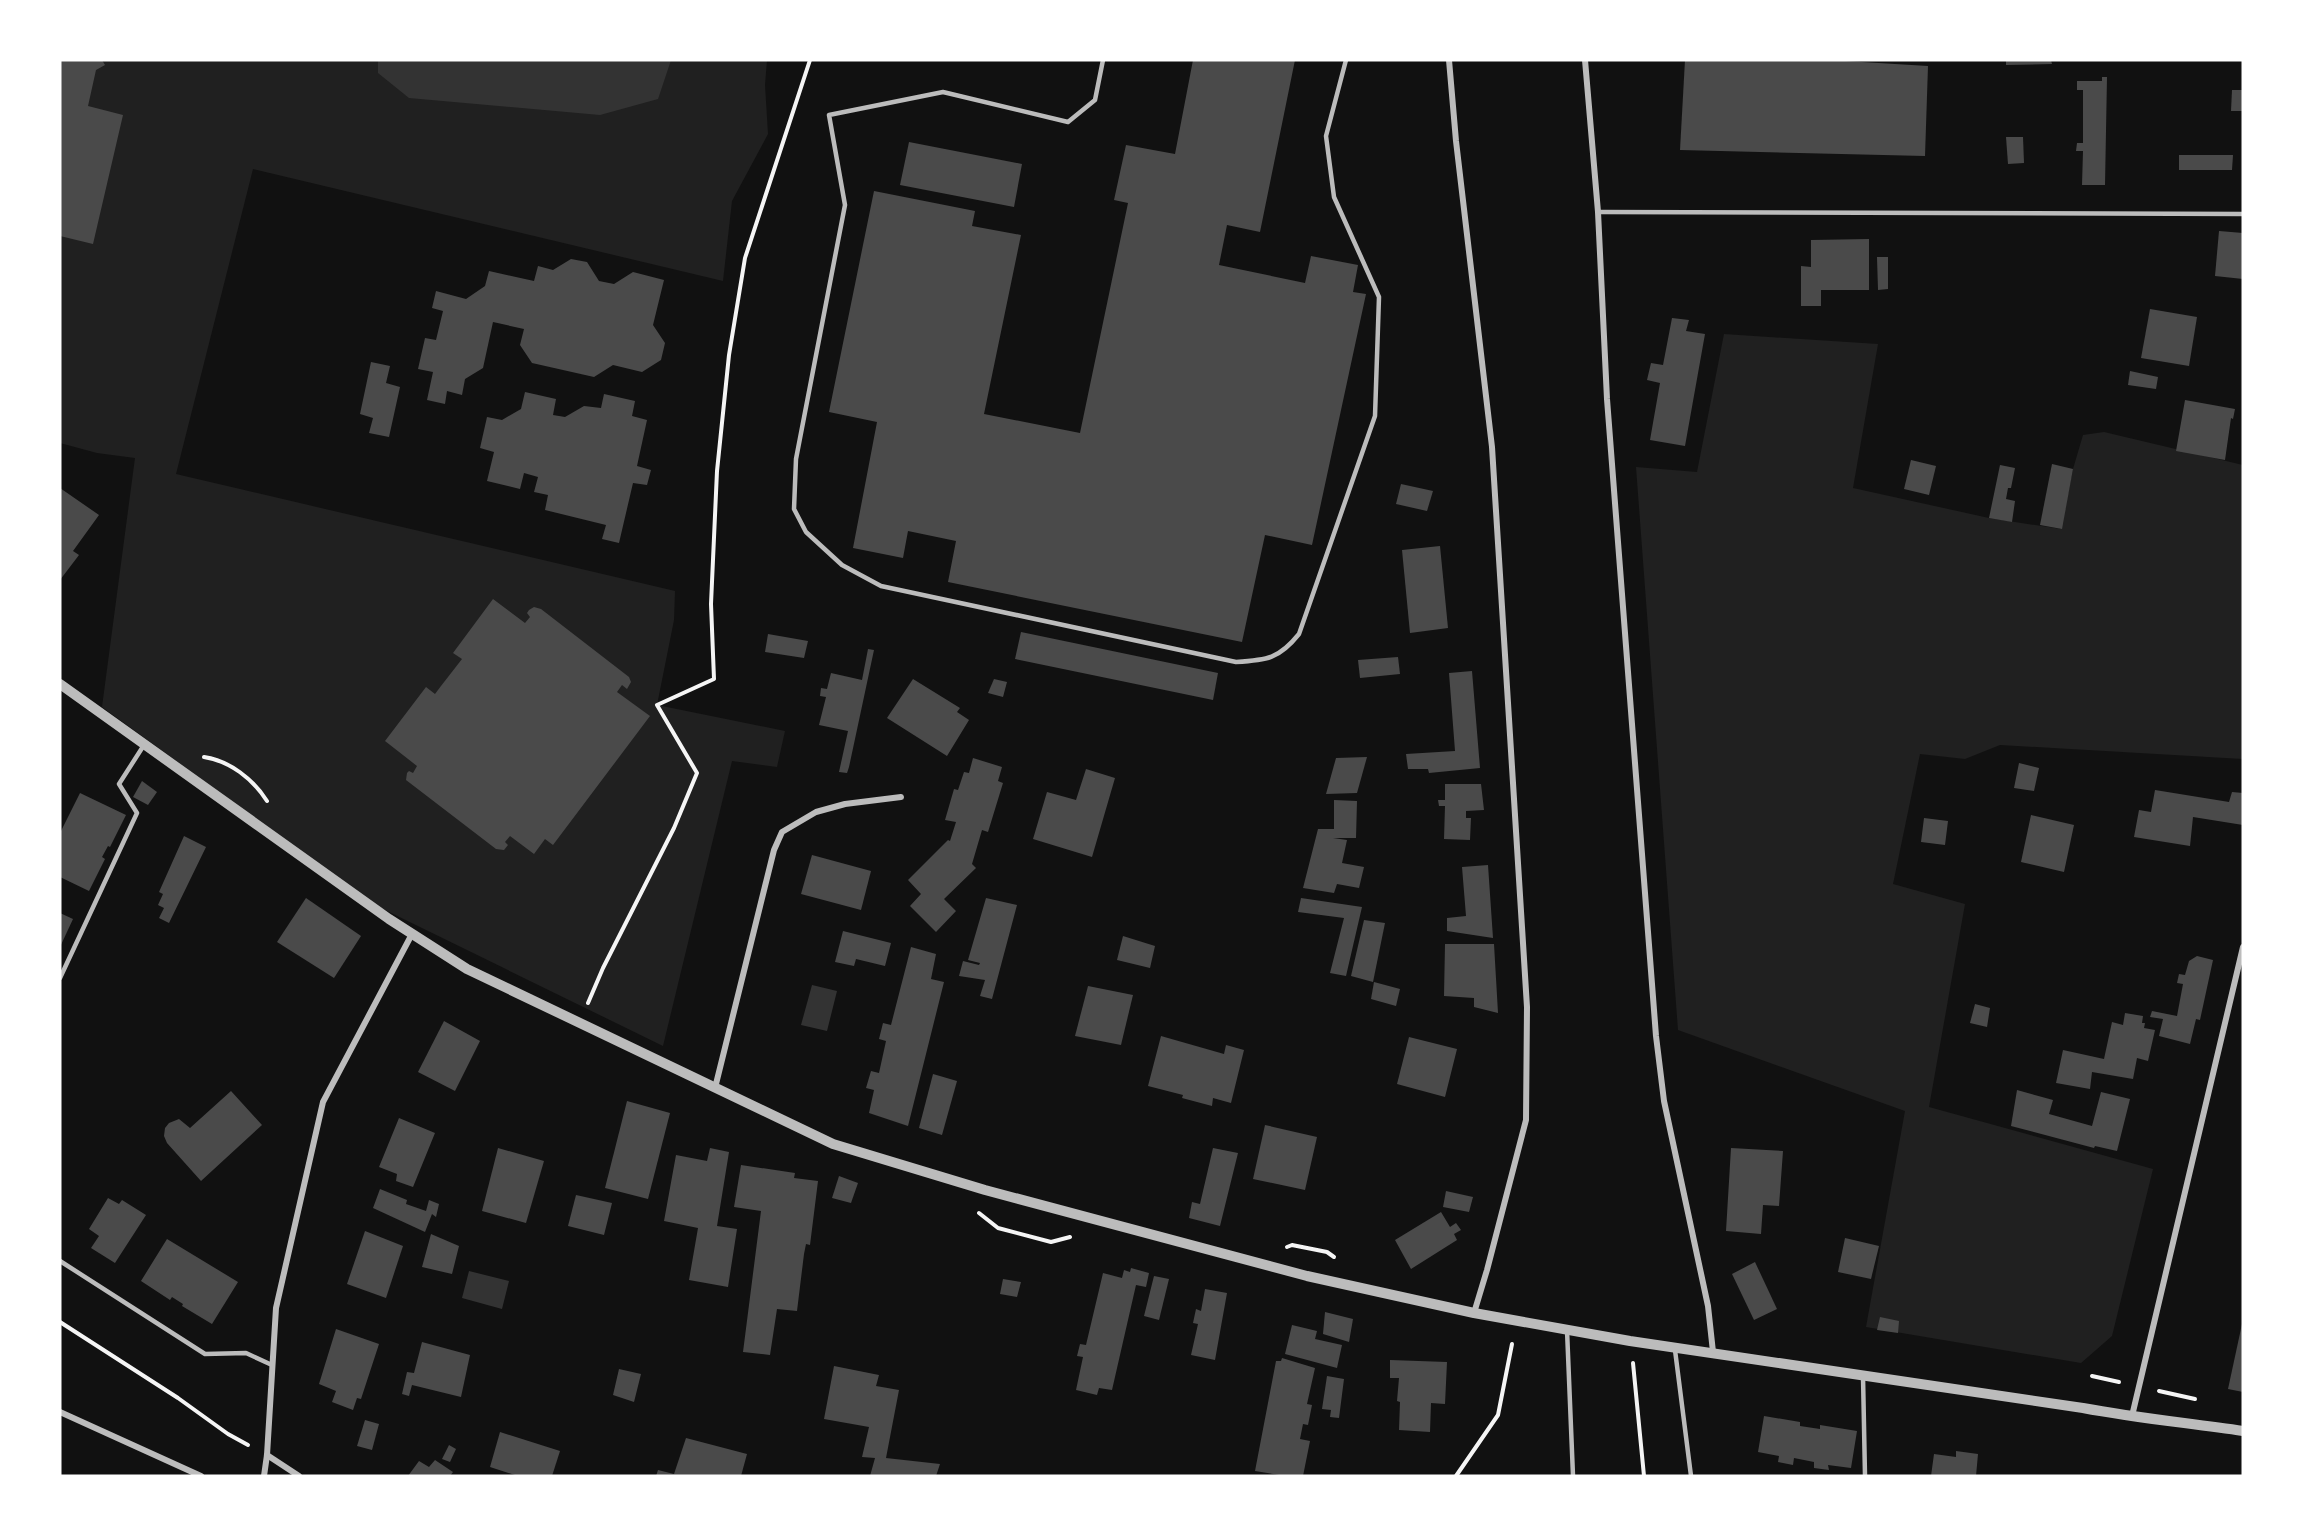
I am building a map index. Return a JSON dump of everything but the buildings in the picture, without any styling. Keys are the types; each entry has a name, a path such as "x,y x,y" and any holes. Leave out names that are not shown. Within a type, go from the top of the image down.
{"street":[{"path":"1449,60 1456,141 1492,447 1527,1007 1526,1120 1474,1313"},
{"path":"1585,60 1598,212 1607,399 1656,1035 1664,1101 1708,1306 1713,1352"},
{"path":"60,684 412,934 467,969 833,1144 985,1190 1353,1287 1474,1313 1630,1341 2132,1417 2243,1431"},
{"path":"715,1088 774,850 782,832 816,812 845,804 901,797"},
{"path":"264,1476 276,1308 322,1102 412,934"},
{"path":"2132,1417 2243,947"},
{"path":"60,1412 201,1476"},
{"path":"267,1455 299,1476"}],"lane":[{"path":"1103,60 1095,100 1068,122 943,92 830,115 845,205 795,459 794,509 806,532 842,565 881,586 1236,662 1262,660 1286,650 1299,634 1374,416 1379,297 1334,197 1326,136 1346,60"},
{"path":"1598,212 2243,214"},
{"path":"60,978 136,813 119,784 144,745"},
{"path":"60,1261 205,1354 246,1353 272,1365"},
{"path":"1567,1330 1573,1476"},
{"path":"1674,1347 1691,1476"},
{"path":"1863,1376 1865,1476"}],"path":[{"path":"581,1022 603,968 665,848 697,773 657,705 714,679 711,604 717,482 730,344 745,258 810,60"},
{"path":"201,757 220,759 256,785 271,807"},
{"path":"1280,1250 1292,1245 1327,1252 1344,1267 1353,1287"},
{"path":"1456,1476 1498,1415 1517,1321"},
{"path":"60,1322 178,1398 228,1434 267,1455"},
{"path":"1630,1341 1644,1476"}],"shaded area":[{"path":"60,60 767,60 765,85 768,134 732,201 723,281 253,169 176,474 675,591 674,620 657,705 785,731 777,767 732,761 663,1046 377,906 102,707 135,458 97,453 60,443"},
{"path":"378,60 671,60 658,99 600,115 409,98 378,73"},
{"path":"1724,334 1878,344 1853,488 1989,518 2061,529 2073,469 2083,435 2104,432 2243,465 2243,759 2000,745 1965,759 1920,754 1893,884 1965,904 1929,1107 2153,1169 2112,1336 2081,1363 1866,1327 1905,1111 1678,1030 1636,467 1697,472"},
{"path":"812,985 837,991 827,1031 801,1025"},
{"path":"469,1271 509,1281 502,1309 462,1298"}]}
